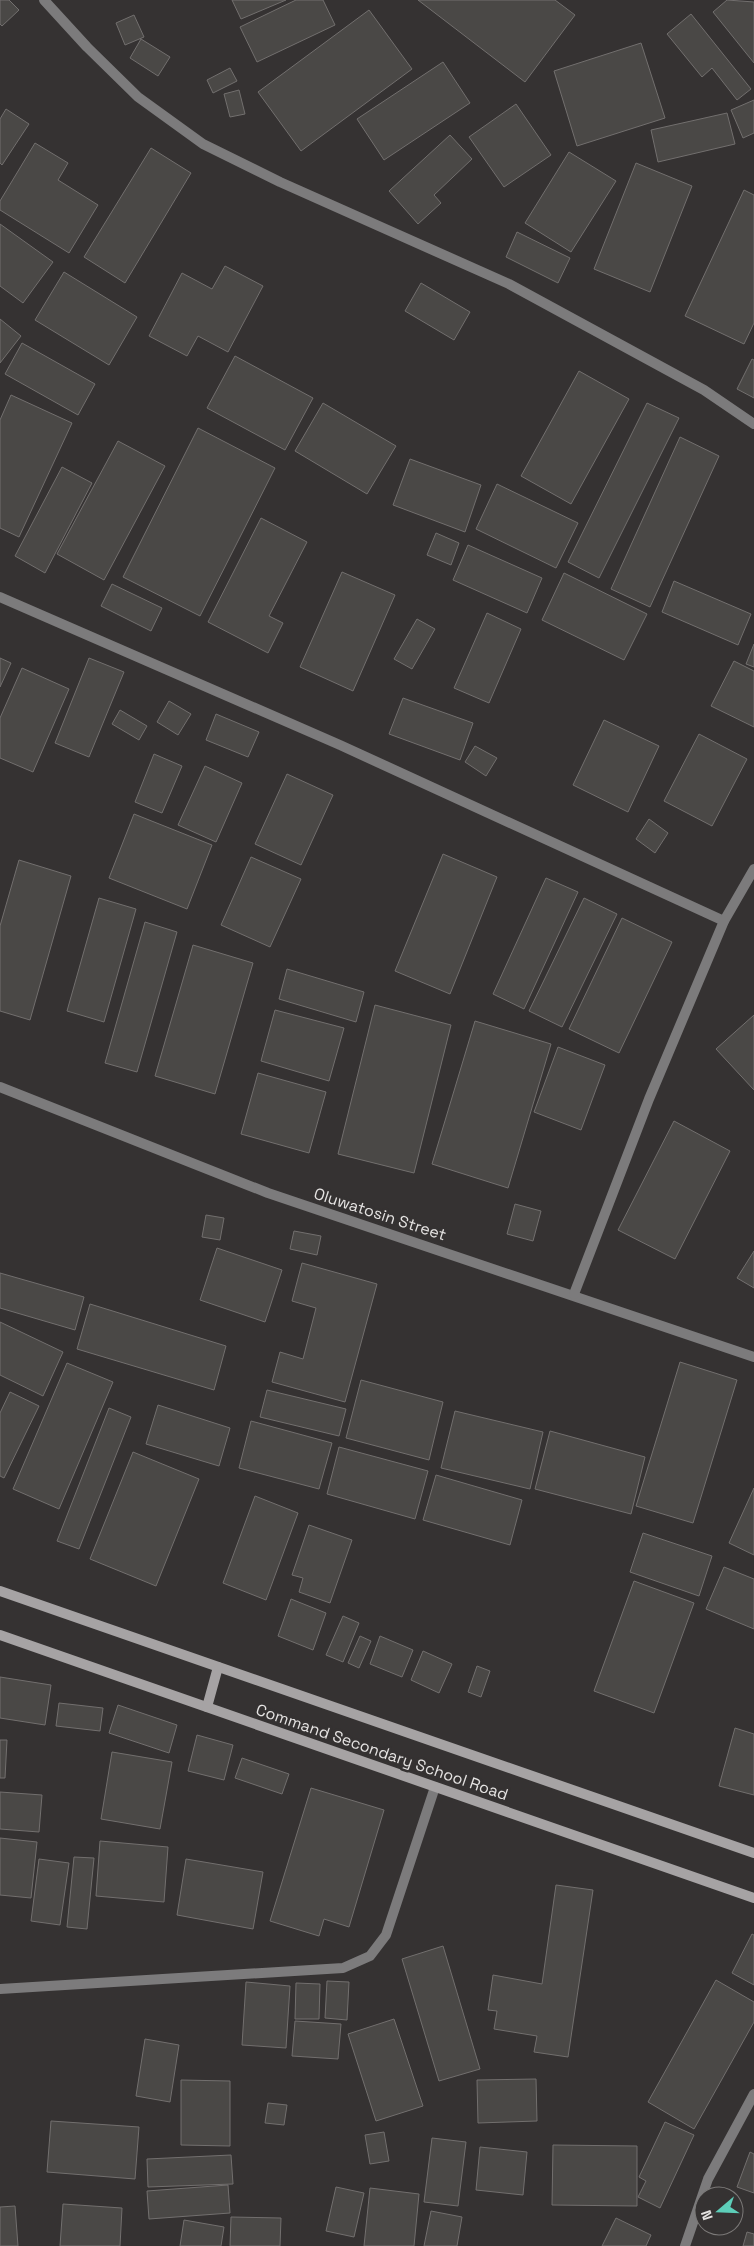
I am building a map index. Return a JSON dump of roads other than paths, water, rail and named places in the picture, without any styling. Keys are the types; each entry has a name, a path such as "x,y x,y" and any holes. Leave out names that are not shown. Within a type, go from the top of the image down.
{"main road":[{"name":"Command Secondary School Road","path":"0,1591 754,1854"},
{"name":"Command Secondary School Road","path":"0,1635 754,1898"},
{"path":"206,1707 218,1667"}],"street":[{"path":"44,0 87,47 138,97 203,144 280,182 509,284 704,390 754,424"},
{"path":"0,597 340,745 724,921"},
{"path":"574,1294 649,1099 724,921 754,869"},
{"name":"Oluwatosin Street","path":"0,1088 268,1192 574,1294 754,1357"},
{"path":"0,1989 343,1968 370,1956 386,1935 435,1787"},
{"path":"685,2246 708,2179 754,2094"}]}
